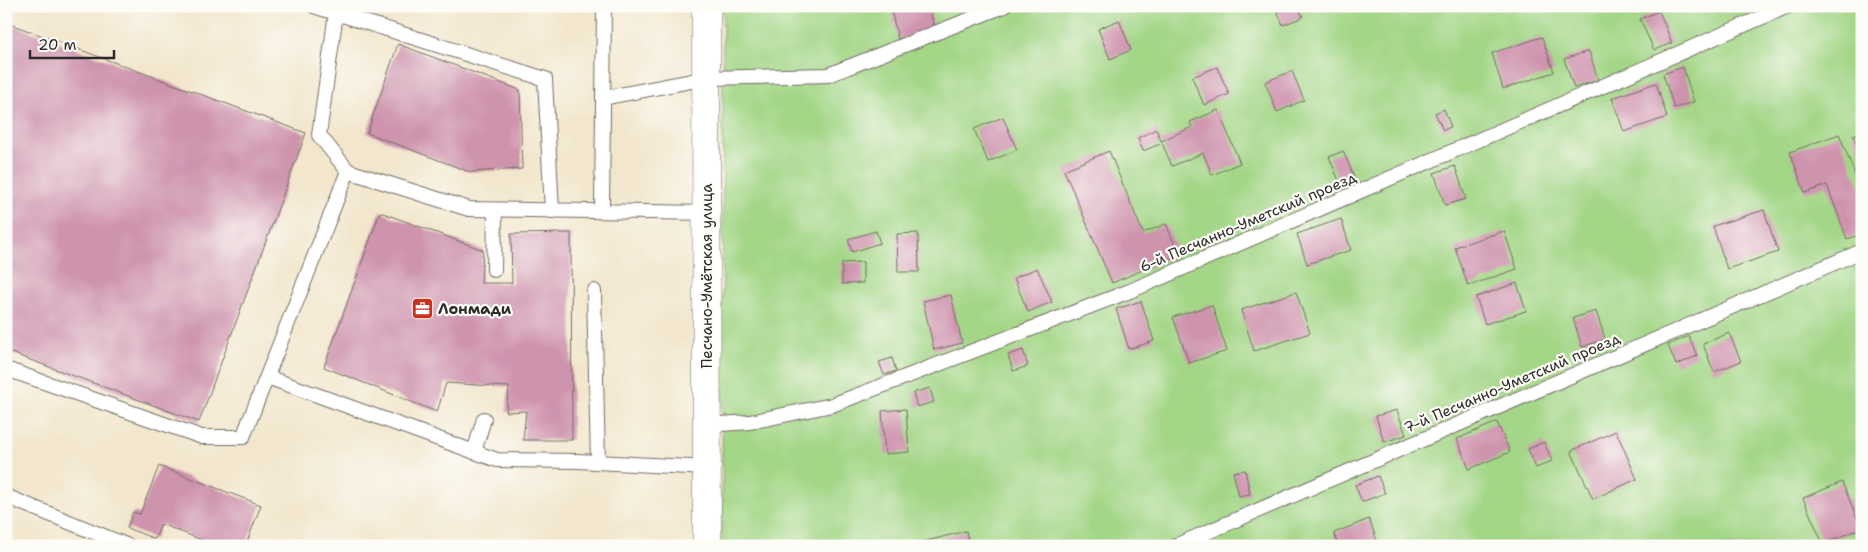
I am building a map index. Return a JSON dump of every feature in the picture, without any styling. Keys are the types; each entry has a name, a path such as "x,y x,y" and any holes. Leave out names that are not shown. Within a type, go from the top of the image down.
{"main road":[{"name":"Песчано-Умётская улица","path":"706,6 707,546"}],"lane":[{"path":"314,6 545,79 552,211"},
{"path":"602,211 604,6"},
{"path":"604,98 707,78 828,75 1004,6"},
{"name":"6-й Песчанно-Уметский проезд","path":"707,425 750,422 832,405 1111,298 1788,6"},
{"path":"336,13 319,135 348,171 469,209 707,213"},
{"path":"6,369 202,437 243,437 348,171"},
{"path":"494,270 495,210"},
{"name":"7-й Песчанно-Уметский проезд","path":"1175,546 1862,251"},
{"path":"594,292 598,462"},
{"path":"267,377 497,460 598,462 707,468"},
{"path":"474,452 484,419"},
{"path":"8,501 128,546"}],"green space":[{"path":"723,6 1862,6 1862,546 722,546"}],"building":[{"path":"890,6 929,6 935,30 898,39"},
{"path":"1281,6 1298,6 1303,17 1283,25 1276,8"},
{"path":"1659,11 1672,43 1654,50 1640,19"},
{"path":"1119,20 1131,50 1110,59 1098,29"},
{"path":"10,24 306,133 199,422 6,351 6,33"},
{"path":"1542,37 1554,72 1503,89 1492,53"},
{"path":"398,44 520,90 522,169 470,172 367,133"},
{"path":"1589,51 1598,80 1574,88 1564,59"},
{"path":"1217,67 1229,94 1204,105 1192,77"},
{"path":"1683,67 1694,102 1674,108 1663,74"},
{"path":"1292,71 1304,100 1277,112 1265,82"},
{"path":"1656,83 1667,117 1624,132 1612,98"},
{"path":"1444,109 1451,127 1443,130 1435,113"},
{"path":"1218,110 1240,163 1212,175 1203,153 1172,166 1162,143 1143,151 1138,138 1156,129 1161,141 1192,127 1190,122"},
{"path":"1003,117 1017,150 988,162 974,129"},
{"path":"1862,132 1862,157 1853,135"},
{"path":"1839,134 1862,192 1862,234 1847,239 1827,185 1805,193 1790,152"},
{"path":"1109,151 1143,233 1166,224 1179,254 1112,283 1064,170"},
{"path":"1343,151 1354,177 1340,183 1329,157"},
{"path":"1455,166 1466,199 1445,205 1434,173"},
{"path":"1764,210 1778,252 1727,269 1713,226"},
{"path":"380,212 483,250 481,283 512,283 511,234 571,233 572,440 523,440 526,411 506,412 509,387 446,383 437,412 324,367"},
{"path":"1341,219 1351,250 1307,264 1297,234"},
{"path":"876,231 880,243 852,252 848,239"},
{"path":"1504,231 1517,269 1468,286 1455,247"},
{"path":"918,233 919,272 898,272 897,234"},
{"path":"863,262 863,283 842,284 842,263"},
{"path":"1037,268 1052,302 1028,312 1014,278"},
{"path":"1517,283 1526,311 1485,324 1476,297"},
{"path":"1296,292 1310,333 1254,351 1241,310"},
{"path":"951,295 962,343 934,350 923,301"},
{"path":"1141,301 1154,341 1129,349 1116,309"},
{"path":"1212,305 1227,351 1189,363 1173,317"},
{"path":"1596,311 1605,339 1582,347 1573,318"},
{"path":"1729,333 1741,361 1714,372 1703,344"},
{"path":"1689,336 1697,356 1676,365 1668,345"},
{"path":"1023,350 1028,366 1013,371 1008,355"},
{"path":"892,358 896,371 884,375 879,362"},
{"path":"930,388 934,402 917,407 913,393"},
{"path":"906,409 909,452 885,454 882,411"},
{"path":"1397,410 1406,435 1384,442 1376,416"},
{"path":"1497,422 1510,452 1469,469 1457,439"},
{"path":"1616,431 1637,479 1593,499 1571,451"},
{"path":"1544,442 1552,461 1536,468 1528,449"},
{"path":"159,466 261,505 247,542 257,546 217,546 161,524 155,539 127,528 133,512 140,514"},
{"path":"1245,470 1250,494 1239,496 1233,472"},
{"path":"1378,476 1385,493 1362,502 1355,485"},
{"path":"1842,482 1861,528 1823,544 1803,498"},
{"path":"1369,519 1379,546 1338,546 1334,533"},
{"path":"966,531 970,546 911,546 911,545"}],"place":[{"name":"Лонмади","path":"422,309"}]}
